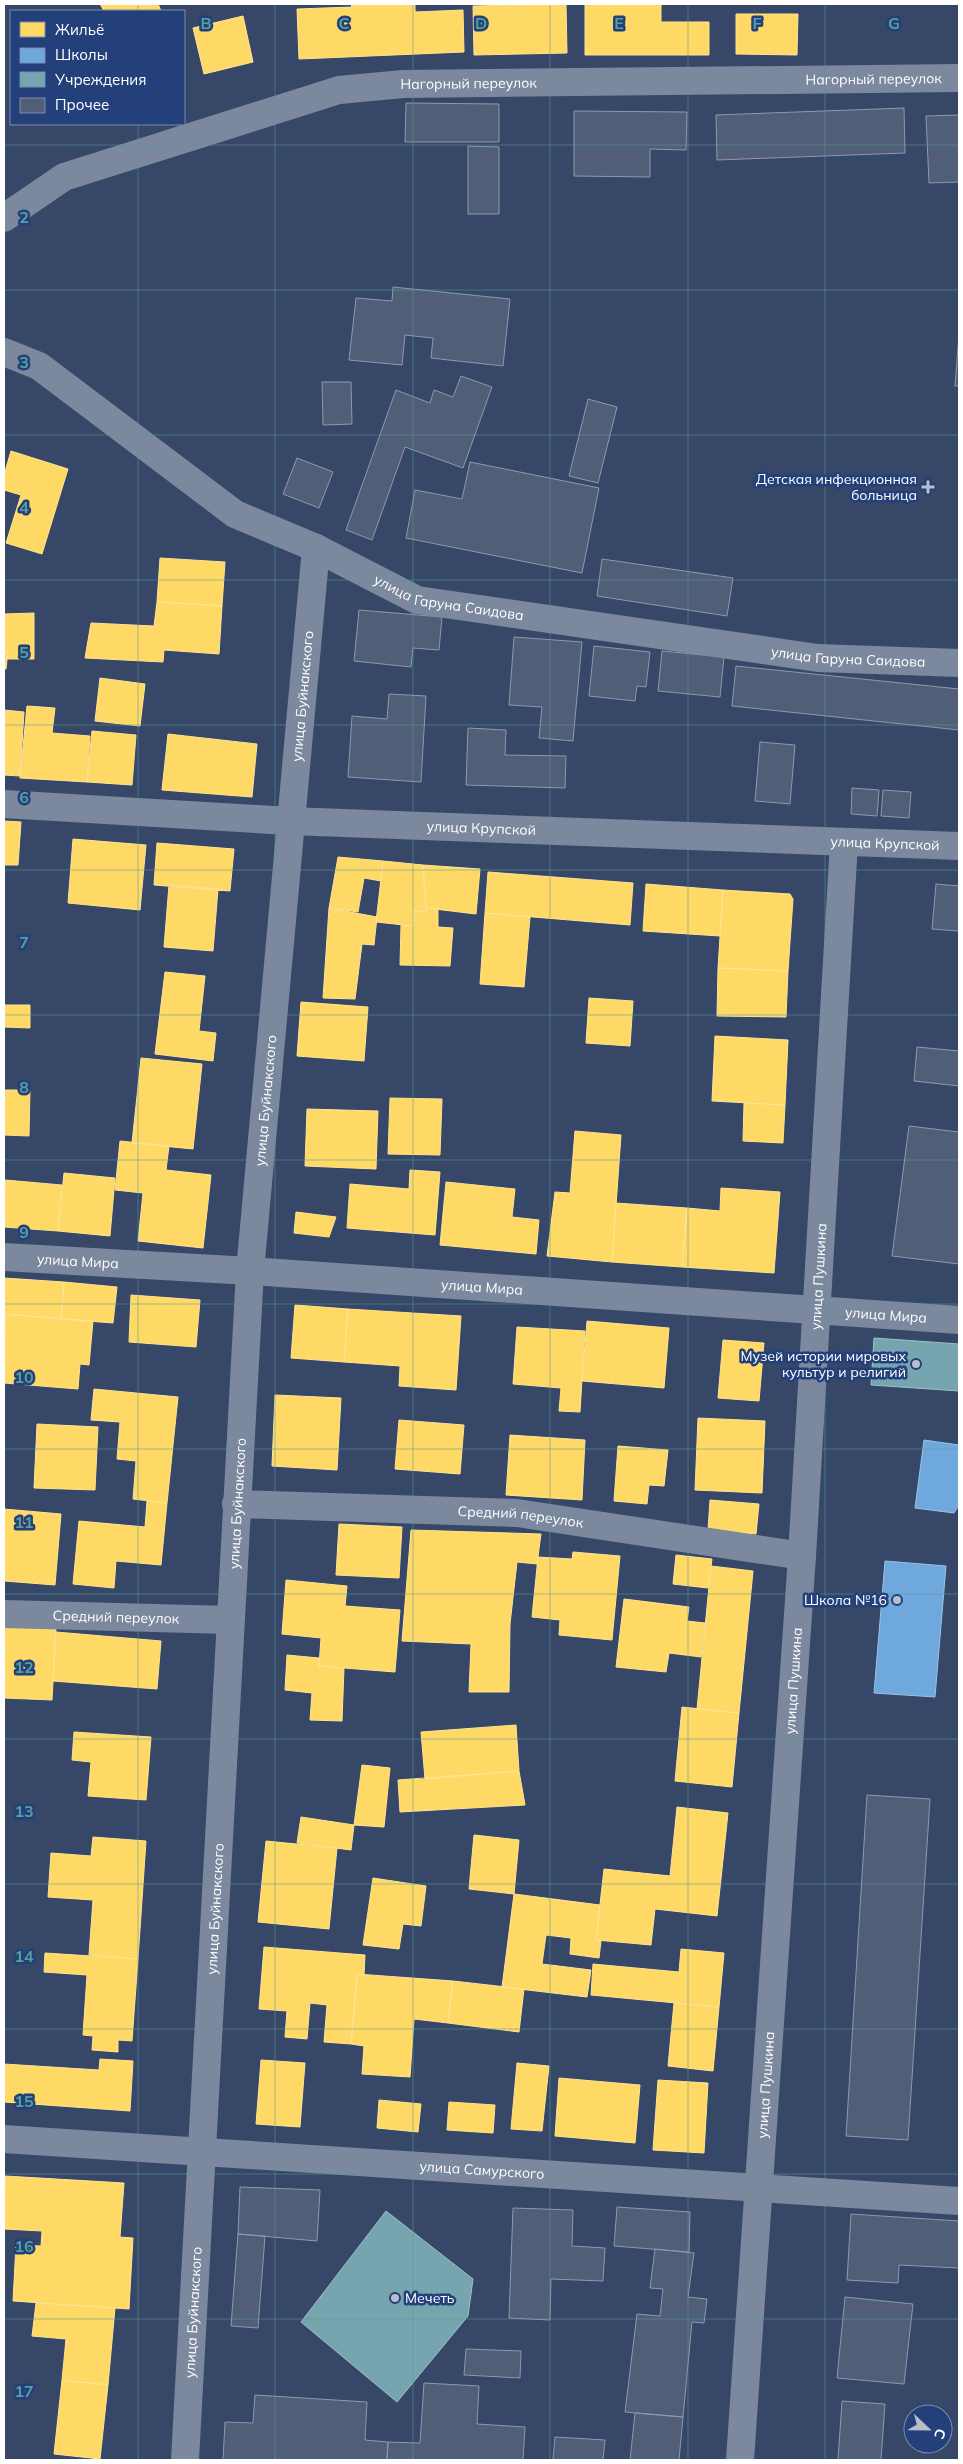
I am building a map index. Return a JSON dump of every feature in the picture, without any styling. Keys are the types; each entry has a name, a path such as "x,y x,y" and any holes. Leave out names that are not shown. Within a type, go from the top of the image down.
{"street":[{"name":"Нагорный переулок","path":"4,218 64,177 339,90 403,84 959,78"},
{"name":"улица Гаруна Саидова","path":"4,352 39,366 235,514 316,548 417,600 818,658 959,663"},
{"name":"улица Буйнакского","path":"184,2460 229,1620 250,1271 316,548"},
{"name":"улица Крупской","path":"4,804 290,821 959,846"},
{"name":"улица Пушкина","path":"740,2460 818,1309 844,842"},
{"name":"улица Мира","path":"4,1257 250,1271 959,1320"},
{"name":"Средний переулок","path":"236,1504 517,1513 802,1556"},
{"name":"Средний переулок","path":"4,1614 229,1620"},
{"name":"улица Самурского","path":"4,2139 959,2201"}],"building: Жильё":[{"path":"100,4 158,4 161,10 103,10"},
{"path":"351,4 415,4 415,12 463,10 464,52 299,59 297,9 352,7"},
{"path":"566,4 567,53 474,55 473,6"},
{"path":"585,4 661,4 661,22 709,22 709,55 585,55"},
{"path":"736,14 798,14 797,55 736,54"},
{"path":"243,16 253,62 204,74 193,28"},
{"path":"11,451 68,469 42,554 6,543 21,495 4,490 4,475"},
{"path":"160,558 225,562 222,606 157,602"},
{"path":"157,602 222,606 219,654 164,650 163,662 85,658 91,623 154,626"},
{"path":"34,613 34,659 7,659 8,651 4,651 4,614"},
{"path":"4,651 8,651 6,669 4,669"},
{"path":"100,678 145,684 140,726 95,721"},
{"path":"27,706 55,708 52,733 90,736 87,782 20,778"},
{"path":"4,710 24,712 20,776 4,775"},
{"path":"92,731 136,735 132,785 87,782"},
{"path":"168,734 257,744 252,797 162,790"},
{"path":"4,821 21,822 18,865 4,865"},
{"path":"73,839 146,845 140,910 68,903"},
{"path":"157,843 234,849 230,891 154,885"},
{"path":"338,857 383,861 381,881 364,878 358,912 329,908"},
{"path":"383,861 423,865 426,912 414,911 413,926 376,922"},
{"path":"423,865 480,869 476,914 426,908"},
{"path":"488,872 633,883 630,925 485,913"},
{"path":"646,884 723,890 720,936 643,931"},
{"path":"169,885 218,889 213,951 164,947"},
{"path":"723,890 790,894 793,899 788,971 718,968"},
{"path":"329,908 377,917 374,945 362,944 355,999 323,998"},
{"path":"426,908 438,910 438,927 453,928 450,966 400,965 401,925 413,926 414,911 426,912"},
{"path":"485,913 530,917 524,987 480,984"},
{"path":"718,968 788,971 786,1017 717,1016"},
{"path":"165,972 205,976 199,1031 216,1033 213,1061 155,1054"},
{"path":"589,998 633,1001 630,1046 586,1043"},
{"path":"301,1002 368,1007 364,1061 297,1056"},
{"path":"4,1005 30,1005 30,1028 4,1027"},
{"path":"715,1036 788,1040 785,1105 712,1101"},
{"path":"141,1058 202,1064 193,1149 132,1143"},
{"path":"4,1090 30,1090 29,1136 4,1135"},
{"path":"390,1098 442,1099 440,1155 388,1154"},
{"path":"744,1103 785,1105 783,1143 743,1141"},
{"path":"307,1109 378,1111 376,1169 305,1166"},
{"path":"575,1131 621,1135 612,1262 547,1256 555,1192 570,1193"},
{"path":"120,1141 169,1146 166,1170 211,1175 203,1248 138,1241 143,1193 115,1190"},
{"path":"410,1170 440,1172 435,1235 347,1228 350,1184 409,1189"},
{"path":"64,1173 115,1178 110,1236 58,1231"},
{"path":"5,1180 62,1185 58,1231 4,1227"},
{"path":"446,1182 515,1189 512,1217 539,1220 536,1254 440,1245"},
{"path":"721,1188 780,1192 774,1273 682,1267 687,1208 720,1211"},
{"path":"616,1203 687,1208 682,1267 612,1262"},
{"path":"296,1212 336,1217 329,1237 294,1233"},
{"path":"4,1278 64,1282 61,1319 4,1314"},
{"path":"64,1282 117,1287 113,1323 61,1319"},
{"path":"131,1295 200,1300 196,1347 129,1342"},
{"path":"295,1305 348,1309 344,1362 291,1358"},
{"path":"348,1309 461,1316 456,1390 399,1386 400,1366 344,1362"},
{"path":"5,1314 93,1321 89,1365 80,1364 78,1389 4,1383"},
{"path":"587,1321 669,1328 664,1388 582,1381"},
{"path":"517,1327 585,1331 580,1412 559,1411 561,1388 513,1384"},
{"path":"723,1340 764,1343 759,1401 718,1398"},
{"path":"94,1389 178,1397 167,1503 133,1499 136,1461 117,1459 120,1422 91,1420"},
{"path":"275,1395 341,1398 337,1470 272,1466"},
{"path":"698,1418 765,1421 762,1493 695,1490"},
{"path":"399,1420 464,1425 460,1474 395,1469"},
{"path":"37,1424 98,1427 95,1490 34,1488"},
{"path":"510,1435 585,1440 582,1500 506,1495"},
{"path":"618,1446 668,1450 664,1486 649,1485 647,1504 614,1501"},
{"path":"710,1500 759,1504 756,1534 708,1530"},
{"path":"147,1501 167,1503 161,1565 116,1561 114,1588 73,1584 79,1521 145,1527"},
{"path":"4,1509 61,1514 55,1585 4,1581"},
{"path":"339,1524 402,1527 399,1578 336,1575"},
{"path":"411,1530 541,1534 537,1564 517,1562 510,1624 509,1692 469,1692 471,1644 402,1641"},
{"path":"573,1552 620,1556 612,1640 559,1635 560,1620 532,1617 538,1557 572,1559"},
{"path":"676,1555 712,1559 708,1588 673,1584"},
{"path":"711,1566 753,1571 739,1713 697,1709"},
{"path":"286,1580 347,1586 345,1606 400,1610 395,1672 319,1666 321,1638 282,1634"},
{"path":"624,1599 689,1607 687,1621 705,1623 701,1657 669,1653 666,1672 616,1667"},
{"path":"4,1625 56,1628 52,1700 4,1698"},
{"path":"56,1632 161,1641 157,1689 53,1681"},
{"path":"287,1655 319,1658 319,1666 344,1668 342,1721 310,1720 312,1693 285,1690"},
{"path":"682,1707 739,1713 732,1787 675,1781"},
{"path":"516,1725 519,1771 425,1779 421,1732"},
{"path":"74,1732 151,1737 146,1800 88,1796 91,1762 72,1760"},
{"path":"362,1765 390,1768 384,1827 354,1825"},
{"path":"519,1771 525,1805 400,1812 398,1780"},
{"path":"677,1807 728,1813 717,1916 655,1909 651,1945 596,1940 604,1869 670,1876"},
{"path":"301,1817 354,1825 351,1850 297,1843"},
{"path":"474,1835 519,1840 514,1894 469,1889"},
{"path":"93,1837 146,1841 138,1959 89,1955 93,1900 48,1897 51,1853 91,1856"},
{"path":"266,1841 337,1848 329,1929 258,1922"},
{"path":"373,1878 426,1886 421,1926 403,1924 399,1949 363,1945"},
{"path":"514,1894 600,1905 596,1940 601,1941 599,1958 570,1954 571,1938 546,1935 542,1964 591,1970 587,1997 502,1987"},
{"path":"264,1947 365,1955 364,1975 357,1974 351,2044 324,2042 327,2005 310,2003 307,2039 285,2037 287,2011 259,2009"},
{"path":"681,1949 724,1953 719,2007 591,1995 593,1964 679,1972"},
{"path":"45,1953 138,1959 132,2041 118,2040 118,2052 92,2050 93,2036 83,2035 87,1975 44,1972"},
{"path":"357,1974 453,1981 448,2023 414,2019 410,2077 362,2074 364,2046 351,2044"},
{"path":"453,1981 524,1989 519,2032 448,2023"},
{"path":"674,2003 719,2007 713,2071 668,2066"},
{"path":"100,2059 133,2061 130,2111 4,2102 4,2064 99,2070"},
{"path":"261,2060 305,2063 300,2127 256,2124"},
{"path":"517,2063 549,2066 542,2131 511,2129"},
{"path":"559,2078 640,2085 635,2143 555,2136"},
{"path":"658,2080 708,2083 704,2153 653,2150"},
{"path":"379,2100 421,2104 418,2132 377,2128"},
{"path":"449,2102 495,2105 493,2133 447,2130"},
{"path":"5,2176 124,2183 120,2237 133,2238 129,2309 13,2301 16,2245 41,2246 42,2231 4,2229"},
{"path":"36,2303 115,2308 108,2385 62,2380 66,2339 32,2336"},
{"path":"62,2380 108,2385 100,2459 54,2454"}],"building: Школы":[{"path":"924,1440 959,1445 959,1505 954,1513 915,1508"},
{"path":"885,1561 946,1566 935,1697 874,1693"}],"building: Учреждения":[{"name":"Музей истории мировых культур и религий","path":"874,1338 959,1344 959,1391 871,1385"},
{"name":"Мечеть","path":"386,2211 473,2279 468,2316 397,2402 301,2322"}],"building: Прочее":[{"path":"406,103 499,104 499,142 405,142"},
{"path":"904,108 905,153 717,160 716,115"},
{"path":"574,111 687,112 686,150 650,149 650,177 574,176"},
{"path":"959,115 959,182 929,183 926,116"},
{"path":"468,146 499,147 499,214 468,214"},
{"path":"393,287 510,299 503,366 431,358 433,338 405,335 402,365 349,360 356,298 392,301"},
{"path":"959,334 959,386 955,386"},
{"path":"461,376 492,387 463,468 405,447 372,540 346,530 396,390 430,403 434,390 453,397"},
{"path":"322,382 351,382 352,424 323,425"},
{"path":"588,399 617,407 598,483 569,476"},
{"path":"297,458 333,472 319,508 283,494"},
{"path":"470,462 599,488 582,573 406,538 415,490 462,499"},
{"path":"602,559 733,578 727,616 597,596"},
{"path":"359,610 442,617 439,650 413,648 411,667 354,661"},
{"path":"514,637 582,642 573,741 539,738 542,707 509,705"},
{"path":"594,646 650,652 646,687 637,686 635,701 589,696"},
{"path":"662,651 724,657 720,697 658,691"},
{"path":"736,666 959,689 959,730 732,706"},
{"path":"389,694 426,696 421,782 348,777 352,716 387,719"},
{"path":"468,728 506,730 505,755 566,756 565,788 466,785"},
{"path":"760,742 795,745 790,804 755,801"},
{"path":"852,788 879,790 877,816 851,814"},
{"path":"883,790 911,792 909,818 881,816"},
{"path":"936,884 959,886 959,931 932,929"},
{"path":"917,1047 959,1051 959,1086 914,1081"},
{"path":"909,1126 959,1132 959,1264 892,1256"},
{"path":"867,1795 930,1799 908,2140 846,2136"},
{"path":"240,2187 320,2190 317,2241 238,2234"},
{"path":"617,2207 690,2212 689,2252 614,2246"},
{"path":"513,2208 573,2210 572,2246 605,2248 603,2281 551,2279 550,2320 509,2318"},
{"path":"851,2214 959,2221 959,2268 899,2265 898,2283 847,2280"},
{"path":"238,2234 265,2236 258,2328 231,2326"},
{"path":"655,2249 694,2253 688,2297 707,2299 704,2323 692,2322 683,2417 625,2412 637,2314 660,2316 663,2289 650,2288"},
{"path":"845,2297 913,2304 904,2384 837,2378"},
{"path":"466,2349 521,2351 520,2378 464,2375"},
{"path":"424,2383 479,2386 477,2424 525,2427 523,2460 387,2460 388,2442 420,2443"},
{"path":"255,2395 367,2402 365,2440 388,2442 387,2460 223,2460 225,2422 253,2423"},
{"path":"842,2401 885,2404 881,2460 838,2460"},
{"path":"635,2413 683,2417 679,2460 630,2460"},
{"path":"555,2437 605,2440 603,2460 553,2460"}],"place":[{"name":"Детская инфекционная больница","path":"928,487"},
{"name":"Музей истории мировых культур и религий","path":"916,1364"},
{"name":"Школа №16","path":"897,1600"},
{"name":"Мечеть","path":"395,2298"}]}
